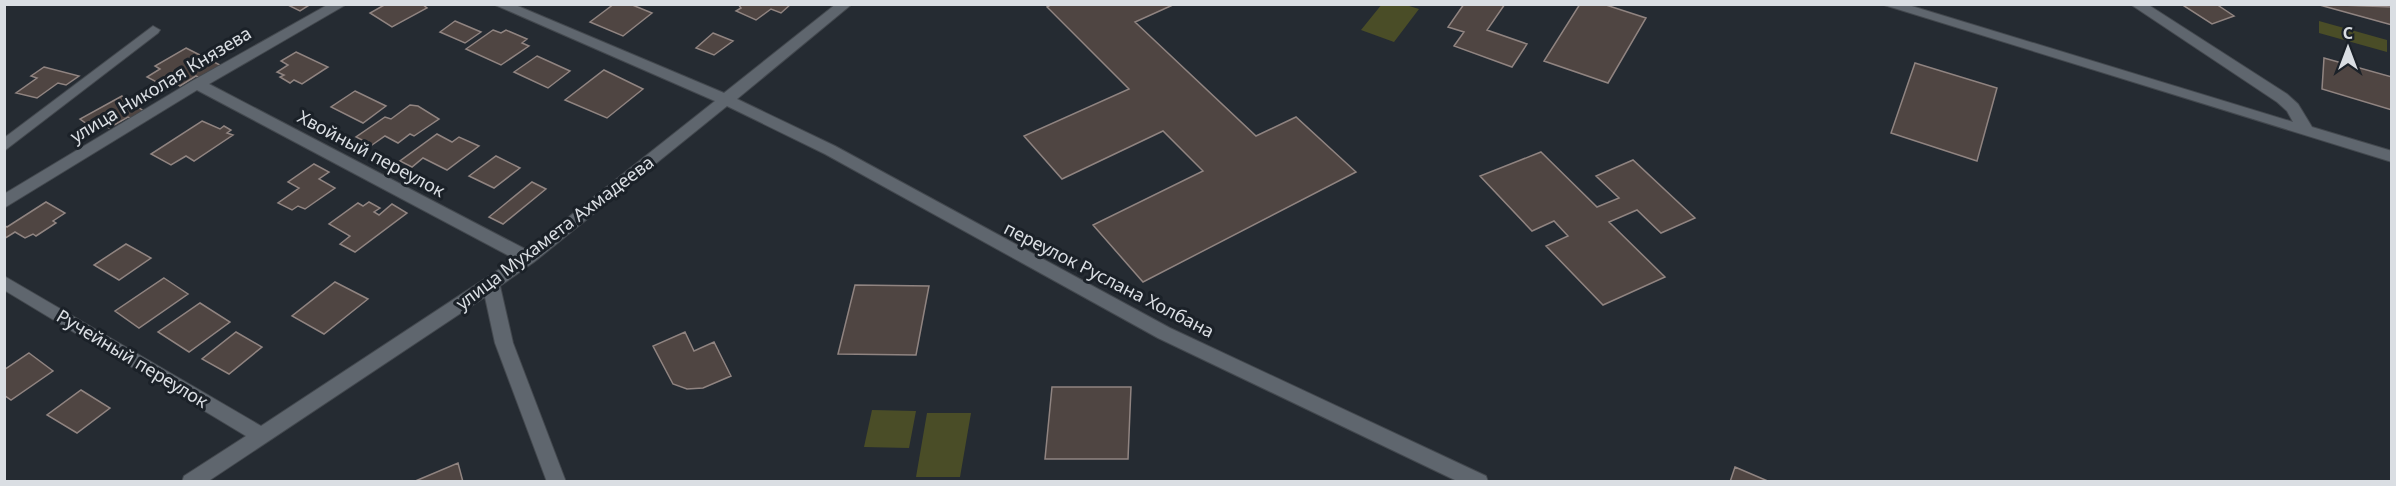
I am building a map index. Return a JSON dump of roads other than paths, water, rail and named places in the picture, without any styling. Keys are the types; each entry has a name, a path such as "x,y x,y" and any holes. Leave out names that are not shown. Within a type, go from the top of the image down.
{"street":[{"name":"улица Николая Князева","path":"4,202 12,192 340,4"},
{"name":"переулок Руслана Холбана","path":"500,4 727,100 830,150 1164,333 1479,482"},
{"name":"улица Мухамета Ахмадеева","path":"191,482 528,258 844,4"},
{"path":"1888,4 2391,157"},
{"path":"2137,4 2282,98 2293,108 2306,131"},
{"path":"4,146 153,30"},
{"name":"Хвойный переулок","path":"197,84 528,258"},
{"name":"Ручейный переулок","path":"4,282 260,435"},
{"path":"491,283 504,343 557,482"}]}
